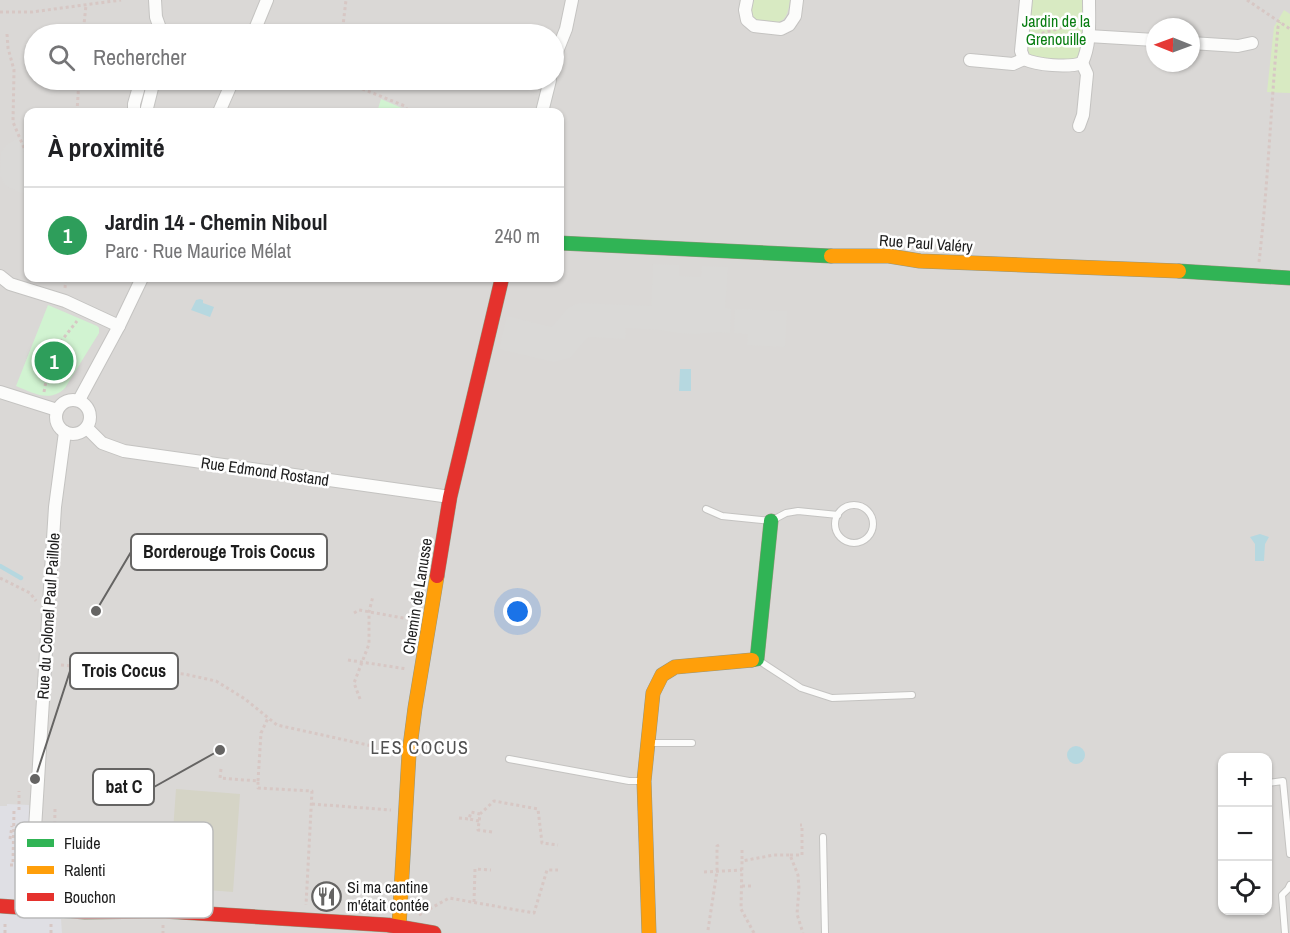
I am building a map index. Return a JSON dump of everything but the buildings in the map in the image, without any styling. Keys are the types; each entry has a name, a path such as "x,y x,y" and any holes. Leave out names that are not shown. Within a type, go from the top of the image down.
{"street":[{"path":"154,0 158,24"},
{"path":"257,24 267,0"},
{"path":"564,34 572,0"},
{"path":"747,0 745,10 747,20 754,26 781,29 789,25 795,16 797,0"},
{"path":"1024,59 1021,51 1026,0"},
{"path":"970,60 1013,64 1024,59 1032,62 1074,66 1082,63 1086,55 1089,0"},
{"path":"154,24 156,17"},
{"path":"1088,36 1146,39"},
{"path":"1200,44 1238,46 1252,43"},
{"path":"1079,126 1083,115 1087,74 1082,63"},
{"path":"134,108 138,90"},
{"path":"147,108 152,90"},
{"path":"221,108 229,90"},
{"path":"543,108 548,90"},
{"name":"Rue Paul Valéry","path":"564,243 836,256 890,256 920,261 1140,269 1290,278"},
{"path":"0,276 10,284 65,301 119,326"},
{"path":"79,400 140,282"},
{"name":"Chemin de Lanusse","path":"399,926 409,754 421,671 450,497 501,282"},
{"path":"0,392 57,410"},
{"path":"66,400 79,400 90,412 87,428 77,434 65,432 57,423 57,410 66,400"},
{"name":"Rue Edmond Rostand","path":"87,428 102,443 124,451 450,497"},
{"name":"Rue du Colonel Paul Paillole","path":"35,822 55,507 65,432"},
{"path":"649,933 644,782 653,693 662,675 675,667 758,659 771,521"},
{"path":"213,914 301,919 335,927 399,926 434,933"}],"lane":[{"path":"852,505 864,508 869,512 873,523 870,534 861,542 845,540 835,526 838,515 852,505"},
{"path":"706,509 722,516 771,521 786,513 798,511 838,515"},
{"path":"758,659 801,688 832,698 912,696"},
{"path":"647,744 692,742"},
{"path":"509,759 644,782"},
{"path":"1272,782 1283,781 1290,854"},
{"path":"823,837 825,933"},
{"path":"1285,933 1282,895 1290,885"}],"path":[{"path":"0,12 32,12 121,0"},
{"path":"343,24 346,0"},
{"path":"1247,0 1290,29"},
{"path":"84,24 86,5"},
{"path":"1022,38 1089,21"},
{"path":"1257,276 1265,210 1273,87 1280,22"},
{"path":"7,34 14,70 13,122 24,148"},
{"path":"77,108 78,90"},
{"path":"365,90 406,108"},
{"path":"41,405 51,354 85,310"},
{"path":"0,578 30,593 38,603"},
{"path":"360,699 354,683 369,644 369,612 373,596"},
{"path":"354,613 359,610 429,623"},
{"path":"348,660 421,671"},
{"path":"61,665 184,674 216,681 245,699 277,725 409,754"},
{"path":"268,718 261,733 258,788 312,791 306,903 301,919"},
{"path":"221,769 220,778 258,781"},
{"path":"19,791 19,810"},
{"path":"492,832 478,830 480,814 494,801 538,809 542,843 558,845"},
{"path":"312,804 406,810"},
{"path":"10,839 13,811 13,865 10,865"},
{"path":"55,822 55,811 55,822"},
{"path":"469,819 471,812 480,814"},
{"path":"459,818 479,821"},
{"path":"742,861 774,855 802,855 802,825 800,825"},
{"path":"708,930 717,871 717,846 719,845"},
{"path":"742,850 741,909 754,933"},
{"path":"790,855 798,875 797,915 803,933"},
{"path":"474,902 476,869 490,870"},
{"path":"419,915 449,898 534,913 548,870 558,870"},
{"path":"704,872 742,870"},
{"path":"742,886 752,886"},
{"path":"2,910 4,933"}],"shaded area":[{"path":"0,0 1290,0 1290,933 0,933"},
{"path":"24,138 24,193 5,185 0,176 1,152 13,141"},
{"path":"653,264 679,265 679,276 695,277 701,277 702,266 728,267 725,308 731,309 730,333 695,334 626,328 625,339 591,337 586,339 570,358 554,362 499,349 507,316 552,327 568,308 579,303 651,306"},
{"path":"735,309 787,311 785,347 747,345 748,334 734,333"},
{"path":"176,789 240,794 233,892 213,890 213,822 174,822"},
{"path":"7,804 29,805 29,808 35,809 34,822 15,822 15,906 0,904 0,806 7,806"},
{"path":"0,906 15,907 15,918 61,919 62,933 0,933"}],"green space":[{"path":"751,0 790,0 784,18 781,21 771,22 757,21 751,14"},
{"name":"Jardin de la Grenouille","path":"1030,0 1085,0 1081,51 1078,57 1065,61 1032,57 1027,53"},
{"path":"1284,10 1290,14 1290,93 1267,92 1274,27"},
{"path":"381,99 402,108 378,108"},
{"path":"48,305 97,326 99,333 65,388 59,393 47,396 16,386"}],"water":[{"path":"200,299 203,303 214,307 210,317 191,310 196,300"},
{"path":"680,369 691,369 691,391 679,391"},
{"path":"1260,534 1269,537 1265,544 1264,561 1255,561 1255,544 1250,537"},
{"path":"1076,746 1082,749 1085,755 1082,761 1076,764 1070,761 1067,755 1070,749"}],"waterway":[{"path":"0,566 21,578"}],"traffic: fast":[{"path":"564,243 831,256"},
{"path":"1179,271 1290,278"},
{"path":"752,660 757,659 771,521"}],"traffic: slow":[{"path":"831,256 889,256 920,261 1179,271"},
{"path":"399,926 409,754 437,576"},
{"path":"649,933 644,781 653,693 662,675 675,667 752,660"}],"traffic: jam":[{"path":"437,576 450,497 501,282"},
{"path":"0,906 15,907"},
{"path":"213,914 388,925 434,933"}],"place":[{"name":"Jardin 14 - Chemin Niboul","path":"54,361"},
{"name":"Borderouge Trois Cocus","path":"96,611"},
{"name":"bat C","path":"220,750"},
{"name":"Trois Cocus","path":"35,779"},
{"name":"Si ma cantine m'était contée","path":"326,896"}],"district":[{"name":"LES COCUS","path":"420,747"}]}
